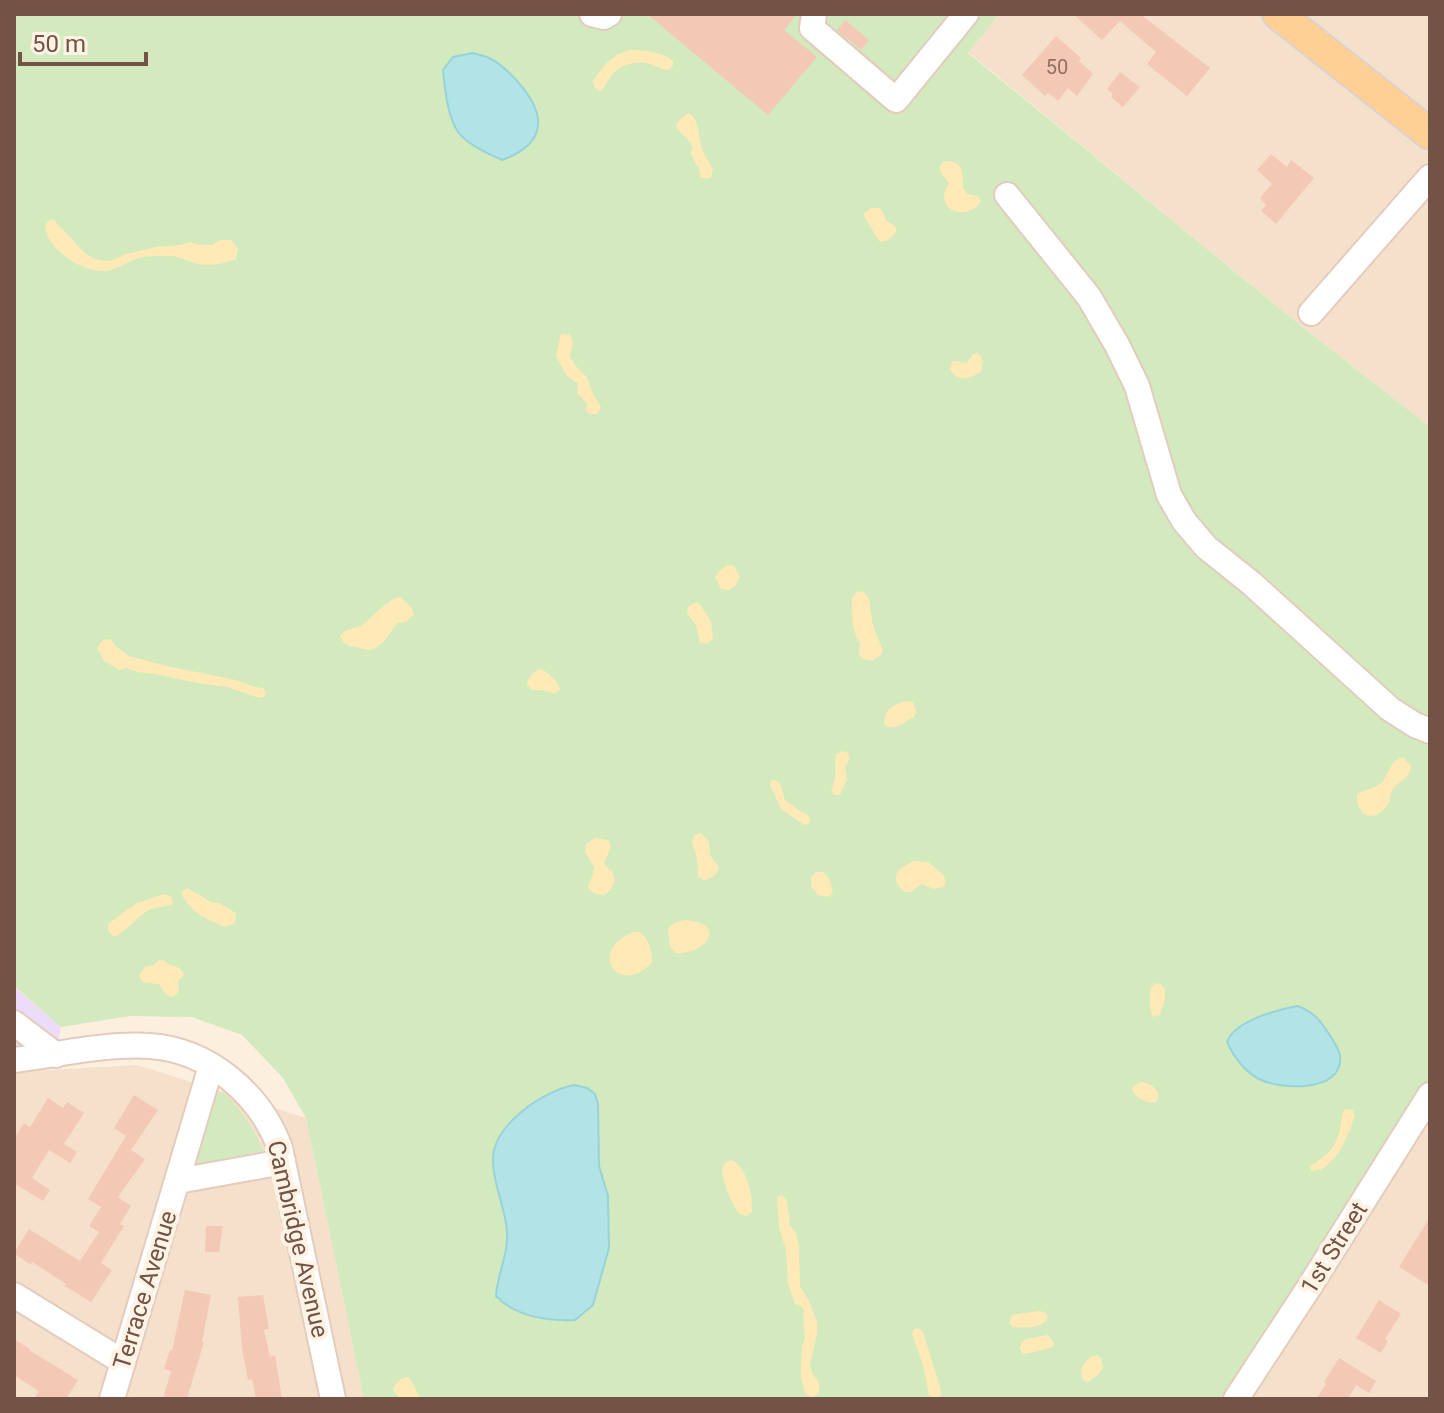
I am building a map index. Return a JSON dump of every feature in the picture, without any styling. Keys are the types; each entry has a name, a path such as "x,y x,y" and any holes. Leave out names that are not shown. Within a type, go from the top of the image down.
{"main road":[{"path":"1278,14 1430,134"}],"street":[{"path":"592,14 597,17 609,14"},
{"path":"814,14 812,28 896,100 966,14"},
{"path":"1311,313 1430,177"},
{"path":"1007,195 1089,297 1117,345 1137,386 1169,495 1184,521 1206,547 1251,583 1390,709 1430,731"},
{"path":"14,1023 56,1055"},
{"name":"Cambridge Avenue","path":"14,1060 113,1047 155,1047 183,1053 233,1080 265,1116 275,1133 333,1399"},
{"name":"Terrace Avenue","path":"112,1399 211,1066"},
{"name":"1st Street","path":"1236,1399 1430,1095"},
{"name":"Terrace Avenue","path":"178,1181 283,1162"},
{"path":"14,1295 123,1362"}],"shaded area":[{"path":"999,14 1430,14 1430,427 1306,330 968,52"},
{"path":"14,987 61,1027 56,1055 14,1058"},
{"path":"137,1065 306,1118 364,1399 14,1399 14,1072"},
{"path":"1430,1095 1430,1399 1236,1399"}],"green space":[{"path":"14,14 999,14 968,53 1306,330 1430,427 1430,1095 1236,1399 364,1399 306,1118 283,1078 242,1035 192,1017 130,1016 61,1027 14,986"},
{"path":"223,1092 247,1120 263,1151 198,1164 194,1158 214,1095"}],"sand":[{"path":"629,50 658,54 669,58 673,65 669,70 645,63 624,66 615,71 600,92 593,82 600,71 612,58"},
{"path":"689,113 696,121 701,146 713,169 708,179 700,177 691,144 676,127"},
{"path":"945,161 959,166 963,188 981,201 971,210 959,212 945,202 944,194 949,183 942,175 940,165"},
{"path":"871,208 880,208 886,221 897,230 888,240 879,241 864,216"},
{"path":"53,219 94,259 110,261 156,247 190,242 212,245 220,240 231,240 238,248 236,259 205,265 172,256 148,256 104,271 85,268 67,258 52,243 45,226"},
{"path":"561,334 570,335 573,342 570,356 587,377 601,407 597,414 586,410 587,403 577,394 578,384 566,375 556,356"},
{"path":"977,353 983,362 981,372 964,378 956,376 950,369 952,362 967,363"},
{"path":"728,565 734,566 740,577 729,590 721,589 715,577"},
{"path":"858,591 864,592 869,599 873,626 883,650 871,661 862,659 859,654 860,643 852,616 852,598"},
{"path":"400,597 411,607 414,615 406,622 398,623 378,647 366,650 349,646 343,641 340,636 343,633 363,624 389,602"},
{"path":"699,603 711,621 713,638 707,644 700,643 696,625 687,613 688,607"},
{"path":"110,639 129,656 236,680 263,688 266,693 259,698 228,687 126,668 120,670 104,661 97,647 103,640"},
{"path":"540,669 557,683 560,689 555,694 532,690 527,685 531,675"},
{"path":"907,701 913,702 915,716 896,727 884,725 890,708"},
{"path":"842,751 848,753 850,759 845,766 847,780 840,795 834,795 831,790 836,754"},
{"path":"1403,757 1411,766 1408,774 1391,792 1389,803 1380,813 1373,816 1365,814 1359,807 1357,794 1380,784 1392,764"},
{"path":"771,780 780,783 785,800 807,814 809,824 804,825 781,809 770,785"},
{"path":"701,833 709,842 710,855 719,867 714,876 704,880 698,877 692,843 694,835"},
{"path":"595,838 608,840 611,846 604,864 612,871 615,880 611,890 604,895 589,890 588,885 594,867 585,852 586,844"},
{"path":"914,861 929,862 944,876 944,887 933,889 922,884 911,892 904,892 896,877 903,867"},
{"path":"816,872 823,872 829,878 833,891 830,897 818,895 811,887 811,877"},
{"path":"185,889 236,913 235,923 225,927 199,914 181,893"},
{"path":"164,894 171,896 173,904 150,909 114,937 108,931 108,924 135,904"},
{"path":"684,920 706,926 709,938 697,949 675,953 670,947 668,929"},
{"path":"639,932 648,942 652,963 638,973 626,975 613,968 610,954 621,938"},
{"path":"163,960 180,969 184,975 178,981 179,991 175,996 170,997 160,985 143,981 139,975 145,967"},
{"path":"1156,983 1165,989 1165,999 1160,1015 1153,1017 1150,994 1151,987"},
{"path":"1140,1082 1158,1092 1155,1103 1136,1095 1132,1089"},
{"path":"1345,1109 1353,1110 1355,1116 1344,1142 1327,1166 1311,1171 1310,1166 1336,1142"},
{"path":"732,1160 742,1169 750,1190 752,1212 746,1216 739,1214 724,1181 723,1167"},
{"path":"782,1195 787,1200 790,1225 799,1245 800,1286 817,1322 810,1365 820,1390 811,1397 805,1394 801,1376 804,1310 795,1304 788,1284 786,1250 779,1228 777,1197"},
{"path":"1045,1312 1048,1318 1042,1324 1022,1328 1009,1323 1012,1315"},
{"path":"918,1328 923,1332 941,1390 941,1396 936,1398 929,1395 912,1334"},
{"path":"1048,1335 1054,1343 1053,1347 1022,1353 1022,1342"},
{"path":"1097,1355 1103,1368 1087,1383 1082,1378 1081,1368 1090,1357"},
{"path":"408,1377 422,1399 400,1399 393,1390 399,1381"}],"water":[{"path":"473,53 491,59 508,72 523,88 536,111 538,122 533,140 502,160 462,137 449,110 443,70 453,57"},
{"path":"1297,1006 1312,1013 1326,1029 1340,1056 1339,1068 1332,1077 1309,1086 1281,1085 1259,1079 1240,1063 1227,1042 1247,1022"},
{"path":"574,1085 595,1094 598,1104 599,1166 608,1196 609,1248 593,1305 575,1320 554,1320 513,1309 496,1296 507,1231 493,1161 495,1148 510,1123 534,1102"}],"building":[{"path":"647,14 797,14 784,30 817,57 768,115"},
{"path":"1073,14 1140,14 1210,68 1187,96 1147,64 1156,52 1120,21 1102,40"},
{"path":"845,20 869,40 861,50 837,30"},
{"path":"1056,36 1081,58 1079,61 1093,74 1077,96 1068,88 1058,101 1048,93 1045,96 1022,75"},
{"path":"1120,72 1140,87 1123,107 1107,89"},
{"path":"1271,154 1287,167 1291,160 1314,178 1276,224 1261,211 1266,205 1260,198 1272,184 1257,170"},
{"path":"134,1095 158,1110 131,1150 145,1159 118,1197 131,1206 120,1224 124,1226 101,1263 112,1270 91,1302 14,1253 29,1229 80,1261 99,1232 89,1226 101,1207 88,1199 126,1136 114,1128"},
{"path":"48,1098 63,1108 67,1102 84,1113 64,1144 77,1152 70,1163 49,1150 32,1178 50,1190 43,1201 14,1183 14,1139 24,1123 30,1127"},
{"path":"1430,1217 1430,1286 1399,1267"},
{"path":"206,1226 223,1226 219,1252 205,1252"},
{"path":"185,1290 211,1295 204,1342 187,1399 163,1399 171,1371 164,1369 172,1351"},
{"path":"263,1295 269,1329 264,1330 270,1357 275,1355 282,1399 256,1399 252,1379 248,1380 242,1349 238,1297"},
{"path":"1379,1300 1401,1314 1385,1339 1388,1341 1381,1353 1356,1338"},
{"path":"14,1339 78,1380 66,1399 34,1399 39,1391 14,1375"},
{"path":"1339,1358 1376,1381 1369,1393 1356,1385 1348,1399 1316,1399 1326,1384 1324,1382"}]}
